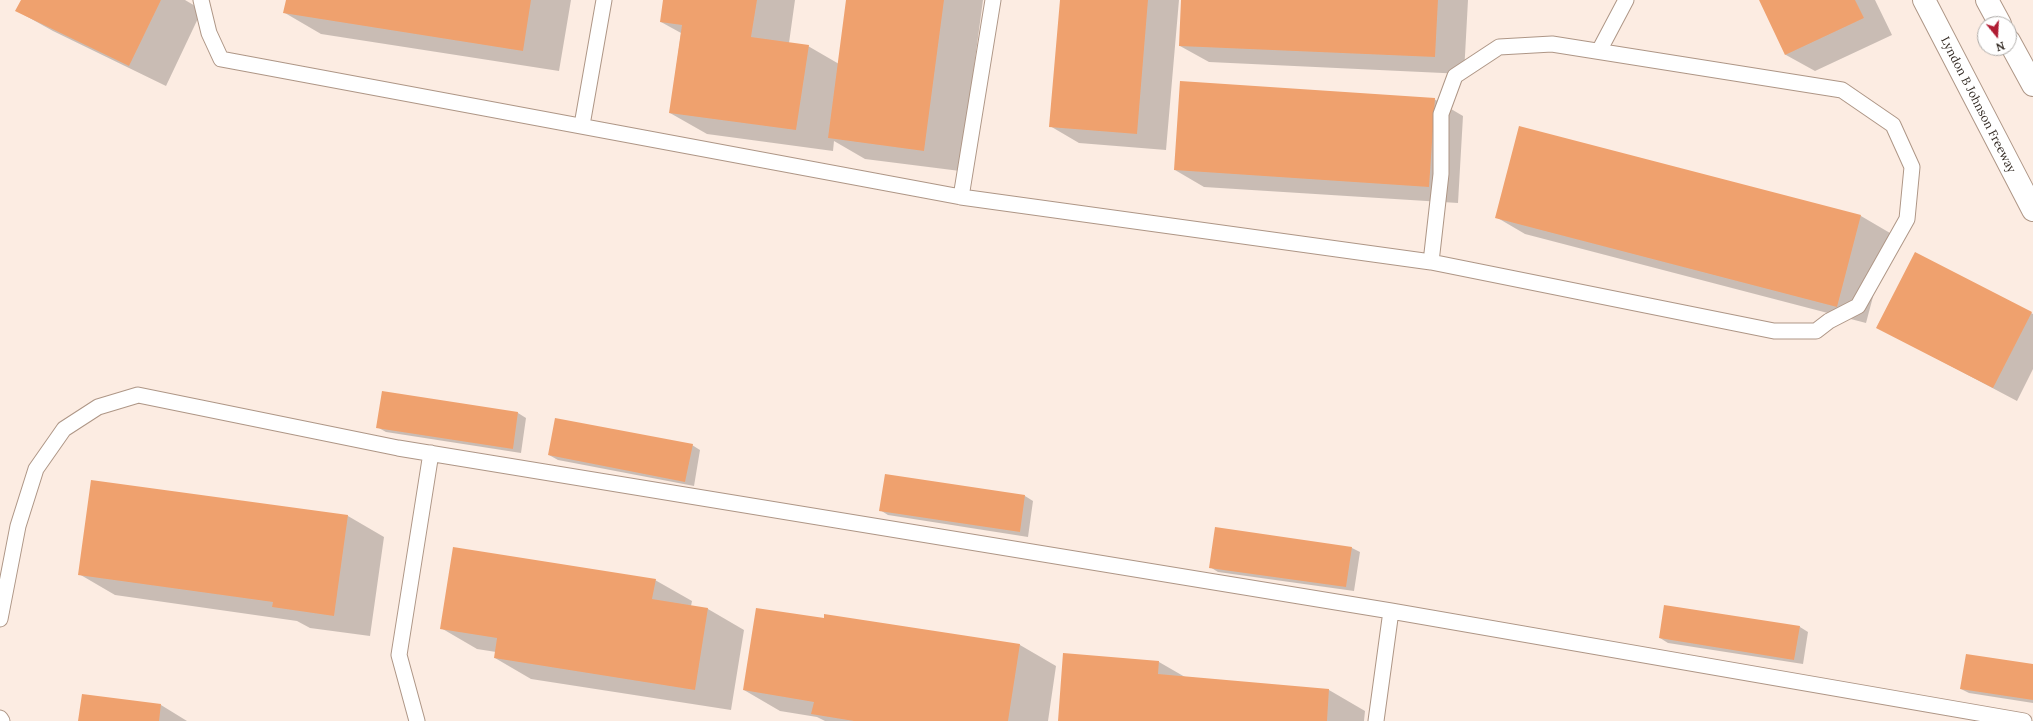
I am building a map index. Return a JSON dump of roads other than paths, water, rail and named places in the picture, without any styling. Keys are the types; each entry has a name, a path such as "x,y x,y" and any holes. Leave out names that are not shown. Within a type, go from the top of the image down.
{"main road":[{"name":"Lyndon B Johnson Freeway","path":"1924,0 2033,210"},
{"path":"1987,0 1996,16"},
{"path":"2017,55 2033,85"}],"lane":[{"path":"201,0 209,32 220,59 961,197 1430,262 1774,331 1816,331 1829,321 1858,306 1907,219 1912,167 1893,125 1842,90 1552,44 1499,47 1455,76 1441,114 1441,174 1430,262"},
{"path":"582,126 604,0"},
{"path":"961,197 993,0"},
{"path":"1599,51 1626,0"},
{"path":"0,619 18,526 36,469 64,429 98,407 138,395 431,453 1391,611 2024,721"},
{"path":"417,721 399,655 431,453"},
{"path":"1376,721 1391,611"}]}
